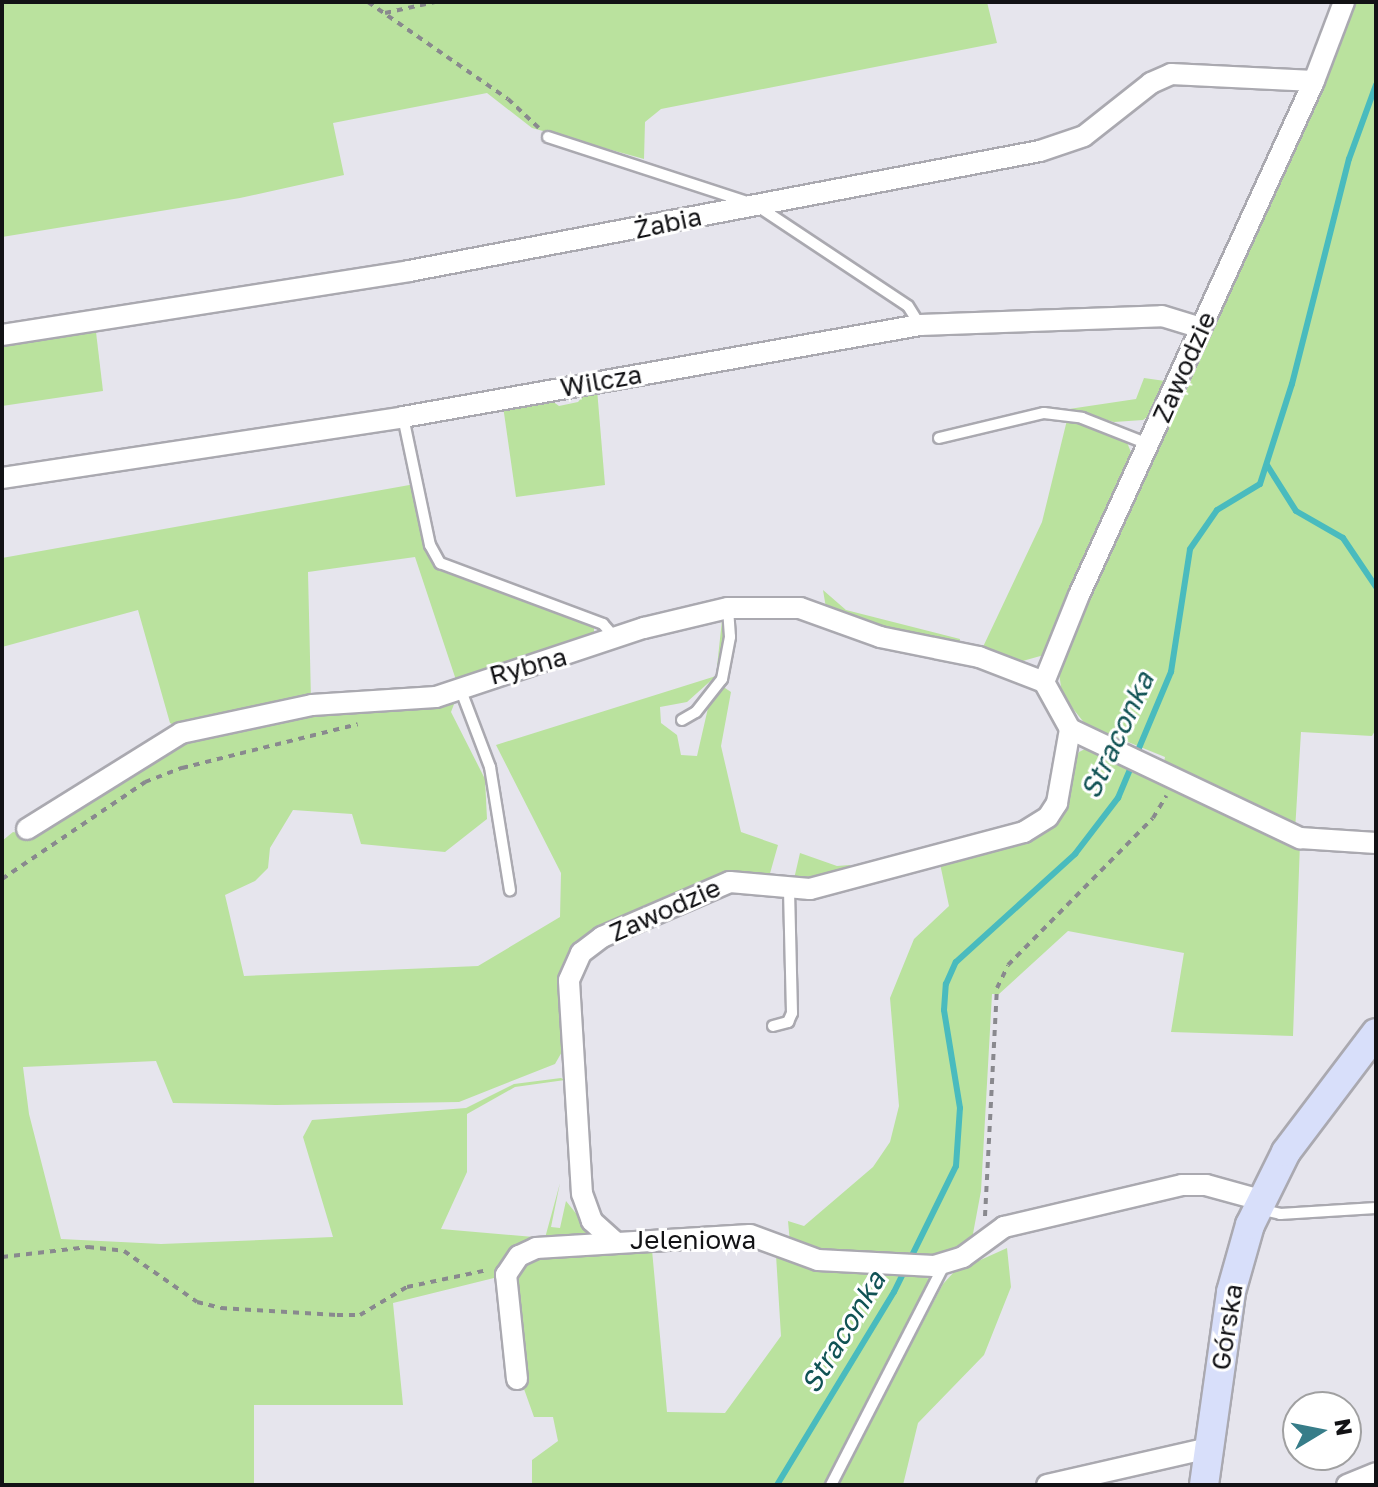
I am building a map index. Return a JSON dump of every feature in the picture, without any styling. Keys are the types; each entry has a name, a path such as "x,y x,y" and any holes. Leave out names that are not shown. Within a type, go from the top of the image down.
{"street":[{"name":"Zawodzie","path":"1044,682 1148,444 1314,81 1344,2"},
{"name":"Żabia","path":"2,335 409,271 1059,146 1084,136 1171,74 1314,81"},
{"name":"Wilcza","path":"2,478 403,417 920,325 1162,316 1201,328"},
{"name":"Rybna","path":"27,829 181,733 312,705 436,697 615,638 728,608 800,608 880,637 979,657 1044,682"},
{"path":"1044,682 1070,729 1174,775 1300,838 1376,843"},
{"name":"Zawodzie","path":"614,1241 592,1221 582,1194 569,980 575,961 589,944 716,886 746,880 789,890 1009,838 1036,826 1057,803 1064,784 1070,729"},
{"name":"Górska","path":"1204,1485 1231,1292 1259,1204 1304,1125 1376,1033"},
{"path":"939,1266 963,1257 981,1239 1004,1227 1182,1185 1206,1185 1259,1204"},
{"name":"Jeleniowa","path":"510,1265 547,1246 750,1235 818,1260 939,1266"},
{"path":"510,1265 505,1289 517,1379"},
{"path":"1047,1485 1209,1448"},
{"path":"1347,1485 1374,1476"}],"lane":[{"path":"548,137 756,205 908,306 920,325"},
{"path":"939,438 1044,413 1082,418 1148,444"},
{"path":"403,417 430,545 440,563 603,624 615,638"},
{"path":"682,720 696,712 722,679 730,637 728,608"},
{"path":"460,688 490,767 510,890"},
{"path":"773,1026 788,1022 792,1013 789,890"},
{"path":"1259,1204 1280,1214 1376,1208"},
{"path":"831,1485 939,1266"}],"path":[{"path":"368,2 508,99 548,137"},
{"path":"385,13 435,2"},
{"path":"2,879 145,782 182,768 362,722"},
{"path":"981,1239 989,1173 997,988 1008,965 1153,818 1174,775"},
{"path":"2,1257 88,1247 124,1251 197,1302 221,1308 337,1315 360,1315 386,1297 430,1280 510,1265"}],"green space":[{"path":"2,2 987,2 997,43 661,109 645,122 644,159 532,128 487,93 333,123 344,175 240,198 2,237"},
{"path":"1353,2 1376,2 1376,729 1372,736 1301,732 1295,831 1164,762 1165,757 1086,725 1062,695 1059,672 1069,632"},
{"path":"96,332 103,391 2,406 2,340"},
{"path":"1144,378 1165,381 1168,387 1159,408 1143,420 1114,422 1069,409 1136,399"},
{"path":"597,389 605,485 516,497 503,406 548,398 559,406 578,402 586,392"},
{"path":"1067,420 1126,440 1133,457 1044,655 1019,662 982,649 1042,522"},
{"path":"415,484 428,549 438,566 594,626 594,639 457,683 415,557 308,572 311,700 179,728 170,723 138,610 2,647 2,558"},
{"path":"823,590 846,610 960,639 959,646 881,630 826,608"},
{"path":"720,616 725,620 725,642 716,676 722,620 680,630"},
{"path":"716,676 687,702 660,707 661,723 677,735 681,755 697,756 708,708 722,686 731,692 721,746 741,832 778,845 769,877 578,947 563,1050 555,1064 459,1102 276,1105 173,1103 156,1061 23,1067 29,1114 61,1239 161,1244 333,1237 303,1137 312,1120 466,1108 514,1084 561,1078 565,1080 515,1087 467,1114 467,1172 441,1229 545,1238 560,1183 551,1227 560,1228 566,1201 595,1237 564,1240 498,1277 393,1303 403,1405 254,1405 254,1485 2,1485 2,841 13,832 29,835 180,739 256,720 456,699 451,712 485,779 487,819 445,852 361,844 352,814 293,810 270,848 268,868 255,881 225,895 244,976 478,966 560,917 561,873 496,745"},
{"path":"1087,748 1300,843 1293,1036 1171,1032 1184,953 1068,931 999,994 992,994 981,1191 972,1239 944,1260 844,1259 790,1243 788,1221 804,1226 873,1167 890,1142 899,1106 890,998 914,939 949,906 939,859 1025,836 1079,752"},
{"path":"800,853 837,866 850,865 849,870 794,879"},
{"path":"754,1240 812,1264 934,1279 825,1485 532,1485 532,1460 558,1441 553,1417 534,1417 524,1389 511,1293 512,1276 526,1257 550,1251 708,1242 708,1246 652,1250 667,1412 725,1413 781,1336 776,1255 752,1243 725,1245"},
{"path":"1007,1248 1011,1287 984,1355 918,1423 903,1485 837,1485 943,1284 954,1272"}],"waterway":[{"name":"Straconka","path":"777,1485 894,1292 956,1166 960,1108 944,1010 946,984 956,962 1075,854 1118,798 1171,672 1190,549 1217,510 1260,484 1292,384 1349,159 1376,85"},
{"path":"1267,465 1296,511 1343,538 1376,587"}]}
